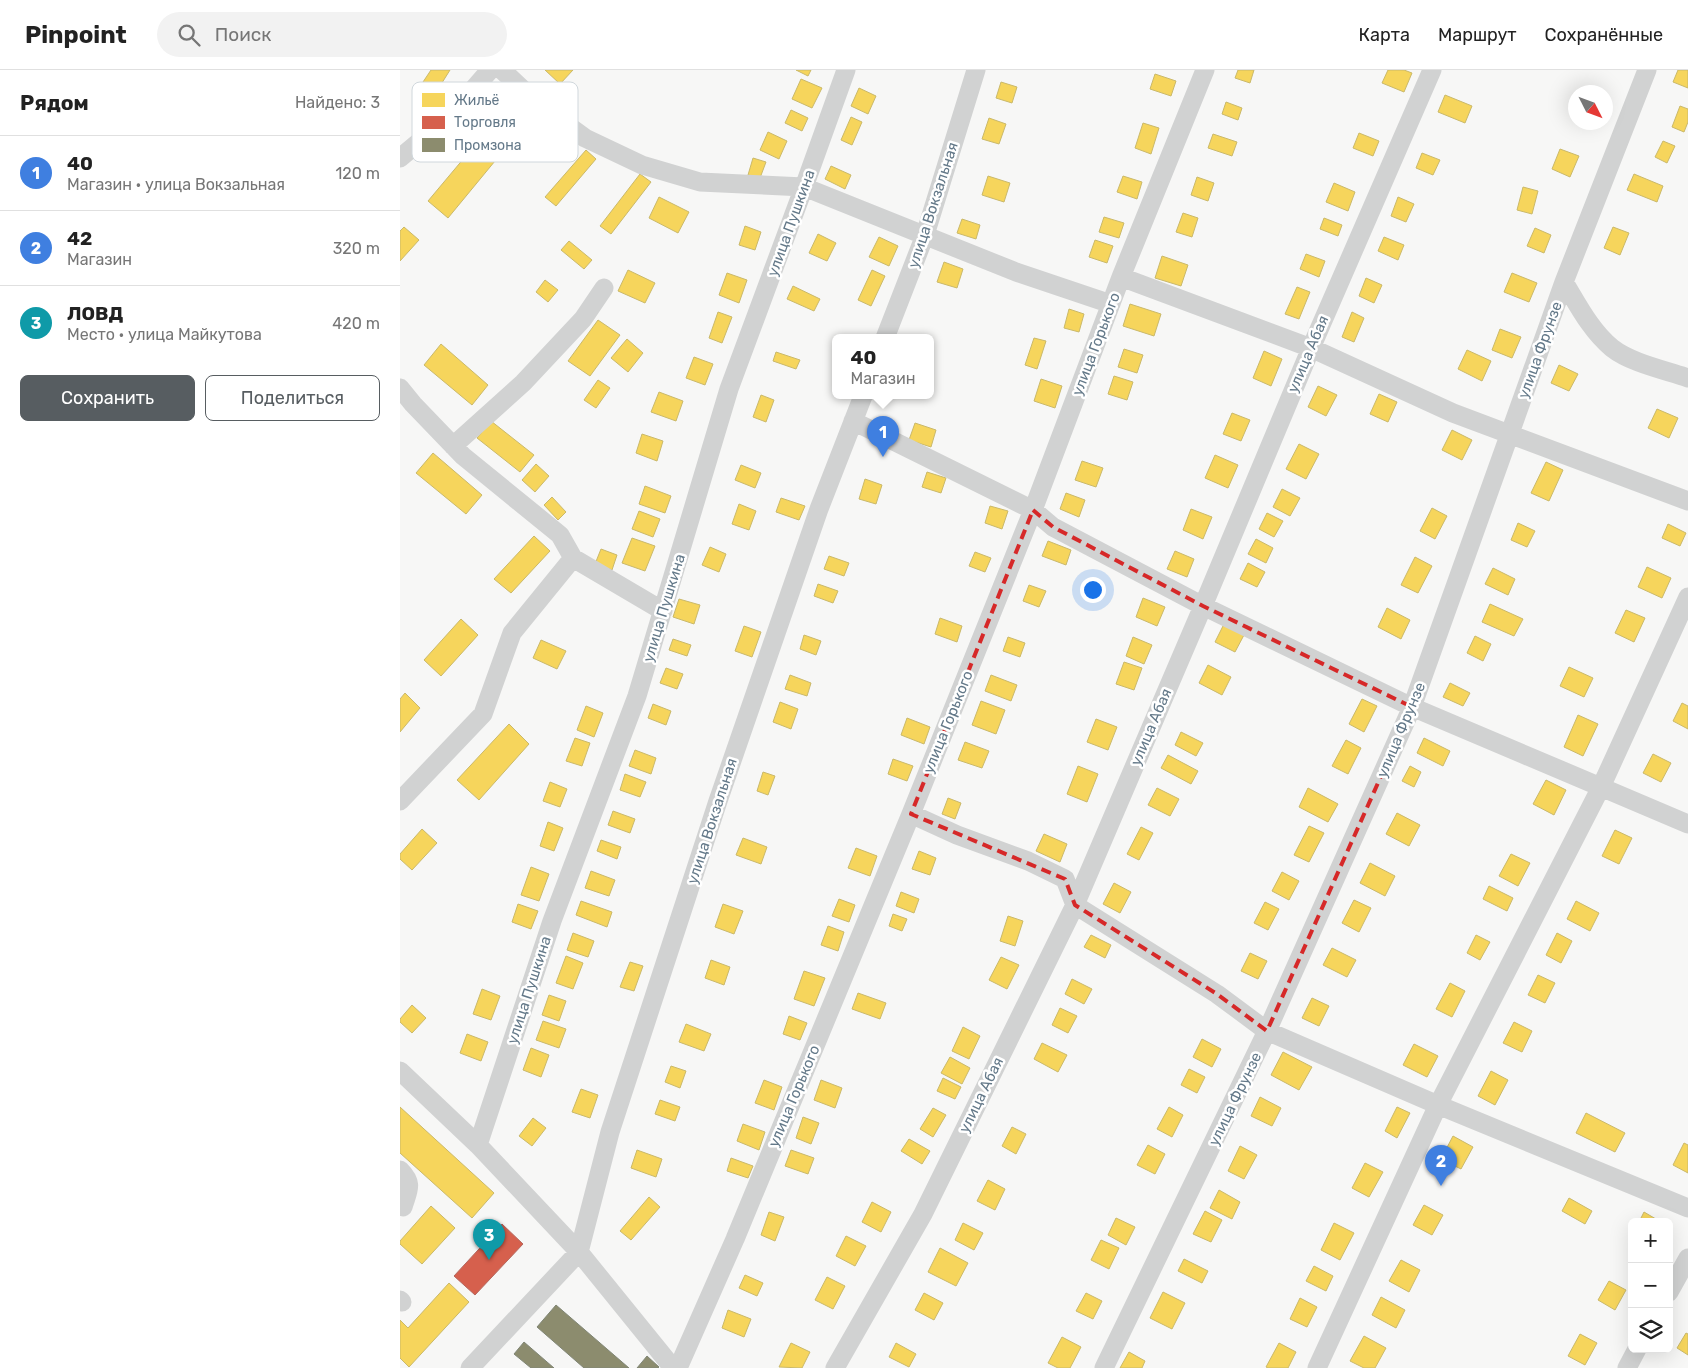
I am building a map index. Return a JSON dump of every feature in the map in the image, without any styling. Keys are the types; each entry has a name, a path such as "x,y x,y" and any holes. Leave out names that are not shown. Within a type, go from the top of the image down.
{"street":[{"path":"480,82 490,70"},
{"path":"502,70 515,82"},
{"name":"улица Пушкина","path":"478,1144 552,921 638,696 729,389 846,70"},
{"name":"улица Вокзальная","path":"887,334 925,235 976,70"},
{"name":"улица Горького","path":"678,1368 735,1239 911,814 1033,510 1121,278 1205,70"},
{"name":"улица Абая","path":"835,1368 923,1214 1075,905 1311,348 1432,70"},
{"name":"улица Фрунзе","path":"1104,1368 1267,1031 1412,707 1564,282 1646,70"},
{"path":"578,133 585,138 642,165 700,182 804,188 1016,272 1111,304"},
{"path":"400,158 412,148"},
{"path":"1121,278 1311,348 1453,413 1688,501"},
{"path":"1564,282 1586,320 1612,348 1630,358 1688,378"},
{"path":"453,446 522,383 583,319 604,288"},
{"path":"400,388 463,456 560,535 572,558 663,611"},
{"name":"улица Вокзальная","path":"579,1252 610,1132 718,801 819,509 861,399"},
{"path":"853,421 1033,510 1053,527 1203,606 1412,707 1688,824"},
{"path":"400,801 483,714 512,633 572,558"},
{"path":"1317,1368 1438,1105 1601,787 1688,597"},
{"path":"911,814 957,835 1028,861 1065,879 1075,905 1217,994 1267,1031 1438,1105 1688,1208"},
{"path":"402,1078 478,1144 579,1252 673,1368"},
{"path":"400,1170 408,1178 409,1182 403,1207"},
{"path":"470,1368 579,1252"},
{"path":"1673,1285 1688,1258"},
{"path":"1627,1368 1635,1353"}],"highlighted area":[{"path":"1033,510 1053,527 1203,606 1412,707 1267,1031 1217,994 1075,905 1065,879 911,814"}],"building: Жильё":[{"path":"431,70 450,70 442,82 423,82"},
{"path":"545,70 573,70 562,82 558,82"},
{"path":"796,70 811,70 808,76"},
{"path":"1238,70 1254,70 1250,83 1235,78"},
{"path":"1388,70 1404,70 1412,73 1404,92 1382,83"},
{"path":"1678,70 1688,70 1688,88 1673,82"},
{"path":"1155,74 1176,81 1171,96 1150,89"},
{"path":"801,79 822,88 812,108 792,99"},
{"path":"1001,82 1017,87 1012,103 996,98"},
{"path":"859,88 876,96 868,114 851,106"},
{"path":"1445,95 1472,106 1465,123 1438,112"},
{"path":"1226,102 1242,108 1238,120 1222,114"},
{"path":"1680,106 1688,109 1688,122 1684,132 1672,127"},
{"path":"791,110 808,118 802,131 785,123"},
{"path":"851,117 862,122 852,145 841,140"},
{"path":"989,118 1006,124 999,144 982,139"},
{"path":"1143,123 1159,128 1151,154 1135,148"},
{"path":"768,132 787,141 779,159 760,150"},
{"path":"1359,133 1379,141 1373,156 1353,148"},
{"path":"1213,134 1237,142 1232,156 1208,148"},
{"path":"1663,141 1675,146 1667,163 1655,157"},
{"path":"1560,149 1579,156 1570,177 1552,169"},
{"path":"586,150 596,159 556,206 545,197 576,162 578,162 578,159"},
{"path":"1422,153 1440,160 1433,175 1416,168"},
{"path":"753,158 766,162 760,178 748,175"},
{"path":"461,162 494,162 448,218 428,201"},
{"path":"831,166 851,175 845,189 825,179"},
{"path":"640,174 651,182 611,234 600,226"},
{"path":"1634,174 1663,186 1657,202 1627,190"},
{"path":"988,176 1010,183 1004,202 982,195"},
{"path":"1123,176 1142,182 1137,199 1117,192"},
{"path":"1197,177 1214,183 1208,201 1191,195"},
{"path":"1334,183 1355,192 1348,211 1326,202"},
{"path":"1523,187 1538,191 1532,214 1517,210"},
{"path":"659,197 689,212 678,233 649,218"},
{"path":"1398,197 1414,204 1406,222 1391,216"},
{"path":"1183,213 1198,218 1192,237 1176,232"},
{"path":"1104,217 1124,223 1119,238 1099,232"},
{"path":"1324,218 1342,225 1338,236 1320,229"},
{"path":"962,219 980,225 976,239 957,233"},
{"path":"745,226 761,232 755,250 739,245"},
{"path":"404,227 419,240 400,261 400,231"},
{"path":"1613,227 1629,233 1620,255 1604,248"},
{"path":"1535,228 1551,235 1544,253 1527,246"},
{"path":"818,234 836,243 827,261 809,253"},
{"path":"879,237 898,246 889,266 869,257"},
{"path":"1384,237 1404,245 1398,260 1378,251"},
{"path":"1095,240 1113,246 1107,263 1089,257"},
{"path":"569,241 592,260 584,269 561,250"},
{"path":"1306,254 1325,261 1319,277 1300,269"},
{"path":"1162,256 1188,265 1181,286 1155,278"},
{"path":"944,262 963,269 957,288 937,282"},
{"path":"628,270 655,283 645,303 618,291"},
{"path":"872,270 885,276 871,306 858,300"},
{"path":"727,273 747,280 739,303 719,295"},
{"path":"1512,273 1537,283 1529,302 1504,292"},
{"path":"1366,278 1382,285 1374,303 1359,296"},
{"path":"545,280 558,290 548,302 536,292"},
{"path":"793,286 820,299 814,311 787,299"},
{"path":"1297,287 1310,292 1299,319 1285,314"},
{"path":"1130,304 1161,314 1154,336 1123,326"},
{"path":"1069,309 1084,314 1079,332 1064,328"},
{"path":"718,312 732,317 722,343 709,338"},
{"path":"1352,312 1364,318 1354,342 1342,337"},
{"path":"598,320 620,335 590,376 568,361"},
{"path":"1500,329 1521,337 1512,358 1492,350"},
{"path":"1034,338 1046,341 1037,369 1025,365"},
{"path":"627,339 643,353 628,372 611,358"},
{"path":"441,344 488,385 472,405 424,365"},
{"path":"1124,349 1143,355 1137,373 1118,367"},
{"path":"1467,350 1491,361 1482,381 1458,369"},
{"path":"1264,351 1282,359 1271,386 1253,378"},
{"path":"776,352 800,360 796,369 773,361"},
{"path":"694,357 713,364 705,385 686,378"},
{"path":"1559,365 1578,374 1569,391 1551,383"},
{"path":"1114,376 1133,382 1127,400 1108,394"},
{"path":"1041,379 1062,386 1055,408 1034,401"},
{"path":"598,380 610,388 596,408 584,400"},
{"path":"1318,386 1337,395 1326,416 1308,407"},
{"path":"659,392 683,401 676,421 651,412"},
{"path":"1379,394 1397,402 1388,422 1370,414"},
{"path":"761,395 774,400 766,422 753,417"},
{"path":"1657,409 1678,418 1669,438 1648,428"},
{"path":"1232,413 1250,420 1241,441 1223,434"},
{"path":"491,421 534,455 520,472 477,438"},
{"path":"915,423 936,430 931,447 909,440"},
{"path":"1452,430 1472,440 1462,460 1442,450"},
{"path":"642,434 663,441 657,461 636,453"},
{"path":"1299,444 1319,454 1306,479 1286,469"},
{"path":"433,453 482,495 466,514 416,473"},
{"path":"1215,455 1238,465 1228,488 1205,478"},
{"path":"1082,461 1103,468 1096,487 1075,480"},
{"path":"1546,462 1563,470 1549,501 1531,493"},
{"path":"536,464 549,476 535,492 522,480"},
{"path":"741,465 761,473 755,488 735,480"},
{"path":"927,472 946,478 941,493 922,487"},
{"path":"865,479 882,485 876,504 859,499"},
{"path":"645,486 671,496 665,513 639,504"},
{"path":"1282,489 1300,498 1290,516 1273,507"},
{"path":"1066,493 1085,500 1079,517 1060,509"},
{"path":"552,497 566,512 558,520 544,505"},
{"path":"781,498 805,506 799,520 776,512"},
{"path":"739,504 756,511 749,530 732,524"},
{"path":"990,506 1008,511 1002,529 985,523"},
{"path":"1432,508 1447,516 1435,539 1420,531"},
{"path":"1191,509 1212,517 1203,539 1183,530"},
{"path":"639,511 660,519 653,537 632,529"},
{"path":"1267,513 1283,521 1274,537 1259,529"},
{"path":"1518,523 1535,531 1527,547 1511,540"},
{"path":"1668,524 1686,533 1680,546 1662,538"},
{"path":"534,536 550,551 511,593 494,579"},
{"path":"632,538 655,546 645,571 622,563"},
{"path":"1256,539 1273,548 1266,563 1248,554"},
{"path":"1048,541 1071,550 1066,565 1042,556"},
{"path":"710,547 726,554 719,572 702,565"},
{"path":"601,549 617,555 612,570 595,564"},
{"path":"1175,551 1194,559 1187,577 1167,569"},
{"path":"975,552 991,558 985,572 969,566"},
{"path":"829,556 849,563 844,576 824,569"},
{"path":"1415,557 1432,566 1418,593 1401,585"},
{"path":"1248,563 1265,572 1257,587 1240,579"},
{"path":"1647,567 1671,578 1662,598 1638,587"},
{"path":"1493,568 1515,579 1508,595 1485,584"},
{"path":"818,584 838,591 833,603 814,596"},
{"path":"1029,585 1046,591 1039,607 1023,601"},
{"path":"1143,598 1165,607 1157,626 1136,617"},
{"path":"679,599 700,605 694,624 673,617"},
{"path":"1490,604 1523,619 1514,636 1482,622"},
{"path":"1387,608 1410,620 1401,639 1378,627"},
{"path":"1626,610 1645,618 1634,642 1615,633"},
{"path":"940,618 962,626 957,642 935,634"},
{"path":"461,619 478,635 441,676 424,660"},
{"path":"1224,624 1244,635 1235,652 1215,642"},
{"path":"744,626 761,632 752,657 735,651"},
{"path":"804,635 821,641 816,655 800,649"},
{"path":"1475,636 1491,644 1483,661 1467,653"},
{"path":"1008,637 1025,643 1020,657 1003,651"},
{"path":"1133,637 1152,645 1144,664 1126,656"},
{"path":"673,639 691,645 687,656 669,650"},
{"path":"541,640 566,651 557,669 533,658"},
{"path":"1124,662 1142,668 1134,690 1116,684"},
{"path":"1208,665 1231,677 1222,695 1199,683"},
{"path":"1569,667 1593,678 1584,697 1560,686"},
{"path":"666,668 683,674 677,689 660,683"},
{"path":"790,675 811,683 807,696 785,689"},
{"path":"991,675 1017,685 1011,701 985,691"},
{"path":"1450,683 1470,693 1463,706 1443,697"},
{"path":"405,693 420,708 400,732 400,699"},
{"path":"1362,699 1377,706 1364,732 1349,724"},
{"path":"981,701 1005,710 996,734 972,725"},
{"path":"780,702 798,709 791,729 773,722"},
{"path":"1682,703 1688,706 1688,729 1673,721"},
{"path":"653,704 671,711 666,725 648,718"},
{"path":"586,706 603,713 594,737 577,730"},
{"path":"1578,715 1598,724 1583,756 1564,747"},
{"path":"907,718 930,727 924,744 901,735"},
{"path":"1096,719 1117,727 1108,750 1087,742"},
{"path":"509,724 529,744 479,800 457,780"},
{"path":"1181,732 1203,743 1196,756 1175,745"},
{"path":"575,738 590,743 582,766 566,761"},
{"path":"1424,738 1450,751 1443,766 1417,753"},
{"path":"1346,740 1361,748 1348,774 1332,766"},
{"path":"965,742 989,751 982,768 958,760"},
{"path":"635,750 656,758 651,774 629,766"},
{"path":"1653,754 1671,763 1661,782 1643,773"},
{"path":"1168,755 1198,771 1191,784 1161,768"},
{"path":"893,759 913,766 907,781 888,774"},
{"path":"1078,766 1098,774 1087,802 1067,794"},
{"path":"1410,766 1421,772 1414,787 1402,781"},
{"path":"763,772 775,776 768,795 757,791"},
{"path":"625,774 646,782 640,797 620,790"},
{"path":"1546,780 1566,790 1554,815 1533,804"},
{"path":"550,782 567,789 560,807 543,801"},
{"path":"1157,788 1179,799 1170,816 1148,805"},
{"path":"1308,788 1338,804 1328,822 1299,807"},
{"path":"948,798 961,803 955,819 942,814"},
{"path":"613,811 635,819 630,833 608,825"},
{"path":"1397,813 1420,825 1409,846 1386,834"},
{"path":"548,822 563,828 554,851 540,846"},
{"path":"1309,826 1324,833 1309,862 1294,855"},
{"path":"1141,827 1153,833 1139,860 1127,854"},
{"path":"422,829 437,843 412,870 400,859 400,854"},
{"path":"1615,830 1632,838 1619,864 1602,856"},
{"path":"1044,834 1067,844 1060,862 1036,851"},
{"path":"743,838 767,847 761,864 736,855"},
{"path":"601,840 621,847 617,859 597,851"},
{"path":"856,848 877,856 870,876 848,868"},
{"path":"919,851 936,858 930,875 912,869"},
{"path":"1511,854 1530,863 1518,886 1499,876"},
{"path":"1370,863 1395,876 1385,896 1360,883"},
{"path":"531,867 549,874 539,901 521,895"},
{"path":"591,871 615,880 609,896 585,888"},
{"path":"1282,872 1299,881 1289,900 1272,891"},
{"path":"1114,883 1131,892 1120,913 1103,904"},
{"path":"1489,886 1513,898 1507,911 1483,899"},
{"path":"901,892 919,899 914,913 896,906"},
{"path":"839,899 855,905 849,922 832,916"},
{"path":"1354,900 1371,908 1359,932 1342,923"},
{"path":"581,901 612,912 607,927 576,915"},
{"path":"1576,901 1599,913 1590,931 1567,919"},
{"path":"1265,902 1279,909 1268,930 1254,923"},
{"path":"518,904 538,911 531,929 512,922"},
{"path":"723,904 743,911 734,934 715,927"},
{"path":"893,914 907,919 902,931 889,926"},
{"path":"1008,916 1023,921 1015,946 1000,941"},
{"path":"828,926 844,932 838,951 821,945"},
{"path":"573,933 594,941 588,957 567,950"},
{"path":"1557,933 1572,941 1561,963 1546,955"},
{"path":"1091,935 1111,945 1105,958 1084,947"},
{"path":"1476,935 1490,942 1480,960 1467,953"},
{"path":"1332,948 1356,960 1347,977 1323,965"},
{"path":"1250,953 1267,961 1258,979 1241,971"},
{"path":"566,956 583,963 573,989 556,983"},
{"path":"1001,957 1019,965 1007,989 989,980"},
{"path":"711,960 730,967 724,985 705,978"},
{"path":"630,962 643,966 634,991 620,987"},
{"path":"804,971 825,978 814,1006 794,999"},
{"path":"1538,975 1555,983 1545,1003 1528,995"},
{"path":"1072,979 1092,989 1084,1004 1065,994"},
{"path":"1450,983 1465,991 1452,1017 1436,1009"},
{"path":"482,989 500,996 491,1020 473,1014"},
{"path":"858,993 886,1003 880,1019 852,1009"},
{"path":"549,995 566,1001 559,1021 542,1015"},
{"path":"1312,998 1329,1006 1319,1026 1302,1018"},
{"path":"412,1005 426,1018 412,1033 400,1022 400,1019"},
{"path":"1060,1008 1077,1016 1068,1033 1052,1025"},
{"path":"789,1016 807,1023 800,1040 783,1034"},
{"path":"543,1021 566,1029 559,1048 536,1040"},
{"path":"1514,1022 1532,1031 1522,1052 1503,1043"},
{"path":"686,1024 711,1034 704,1051 679,1042"},
{"path":"963,1027 980,1036 969,1059 952,1051"},
{"path":"467,1034 488,1042 481,1061 460,1053"},
{"path":"1202,1039 1221,1049 1212,1067 1193,1057"},
{"path":"1042,1043 1067,1055 1058,1072 1034,1059"},
{"path":"1414,1044 1438,1056 1427,1077 1403,1065"},
{"path":"531,1048 549,1055 541,1077 523,1070"},
{"path":"1283,1052 1312,1067 1299,1090 1271,1075"},
{"path":"950,1057 970,1068 962,1084 941,1073"},
{"path":"671,1066 686,1071 680,1088 665,1082"},
{"path":"1189,1069 1205,1077 1197,1093 1181,1085"},
{"path":"1491,1071 1508,1080 1495,1105 1478,1096"},
{"path":"943,1078 961,1087 955,1099 937,1091"},
{"path":"764,1080 782,1087 774,1110 755,1103"},
{"path":"821,1080 842,1088 835,1108 814,1100"},
{"path":"581,1089 598,1095 590,1118 572,1112"},
{"path":"1260,1097 1281,1108 1272,1126 1251,1116"},
{"path":"660,1100 680,1107 675,1121 655,1114"},
{"path":"400,1107 494,1193 472,1218 400,1153"},
{"path":"1169,1107 1183,1115 1172,1137 1157,1129"},
{"path":"1397,1107 1410,1113 1397,1138 1385,1131"},
{"path":"933,1108 946,1115 933,1137 920,1129"},
{"path":"1586,1113 1625,1133 1615,1152 1576,1133"},
{"path":"803,1117 819,1123 811,1144 796,1138"},
{"path":"533,1118 546,1128 532,1146 519,1136"},
{"path":"743,1124 765,1132 759,1150 737,1141"},
{"path":"1012,1127 1026,1134 1016,1154 1002,1146"},
{"path":"1453,1136 1473,1147 1461,1169 1441,1159"},
{"path":"909,1139 930,1151 922,1164 901,1151"},
{"path":"1684,1143 1688,1145 1688,1173 1673,1165"},
{"path":"1148,1145 1165,1154 1155,1174 1137,1165"},
{"path":"1240,1146 1257,1155 1244,1179 1228,1171"},
{"path":"637,1150 662,1159 656,1177 631,1168"},
{"path":"791,1150 814,1158 808,1174 785,1166"},
{"path":"731,1158 753,1166 748,1178 727,1171"},
{"path":"1365,1163 1383,1172 1369,1197 1352,1188"},
{"path":"988,1180 1005,1189 995,1210 977,1201"},
{"path":"1219,1190 1240,1202 1232,1219 1210,1208"},
{"path":"649,1197 660,1207 631,1240 620,1231"},
{"path":"1569,1198 1592,1211 1585,1224 1562,1211"},
{"path":"872,1202 891,1212 881,1232 862,1222"},
{"path":"1424,1205 1443,1215 1432,1235 1413,1225"},
{"path":"431,1206 455,1228 422,1264 400,1244 400,1241"},
{"path":"1205,1211 1222,1220 1211,1242 1193,1234"},
{"path":"769,1212 784,1217 775,1241 761,1235"},
{"path":"1644,1212 1654,1218 1641,1218"},
{"path":"1116,1218 1135,1227 1126,1245 1108,1235"},
{"path":"963,1223 983,1233 974,1250 955,1240"},
{"path":"1334,1223 1354,1233 1340,1260 1321,1250"},
{"path":"846,1236 866,1246 855,1266 836,1256"},
{"path":"1101,1240 1119,1248 1109,1269 1091,1260"},
{"path":"940,1248 968,1263 956,1286 928,1272"},
{"path":"1184,1259 1208,1271 1202,1283 1178,1271"},
{"path":"1401,1260 1420,1270 1409,1292 1389,1281"},
{"path":"1314,1266 1333,1276 1326,1291 1306,1281"},
{"path":"745,1275 763,1283 757,1296 739,1288"},
{"path":"827,1277 845,1286 833,1309 815,1300"},
{"path":"1609,1281 1626,1290 1615,1310 1598,1300"},
{"path":"449,1283 469,1302 409,1367 400,1358 400,1320 408,1328"},
{"path":"1163,1292 1185,1303 1172,1329 1150,1318"},
{"path":"924,1293 943,1303 934,1320 915,1310"},
{"path":"1086,1293 1102,1301 1093,1319 1076,1311"},
{"path":"1381,1297 1405,1310 1396,1328 1372,1315"},
{"path":"1300,1298 1317,1307 1307,1327 1290,1319"},
{"path":"728,1310 751,1319 744,1337 722,1328"},
{"path":"1686,1333 1688,1334 1688,1355 1677,1348"},
{"path":"1580,1334 1597,1343 1585,1365 1568,1356"},
{"path":"1364,1336 1386,1348 1375,1368 1364,1368 1350,1361"},
{"path":"1062,1337 1081,1347 1070,1368 1058,1368 1048,1363"},
{"path":"791,1343 810,1352 802,1368 779,1367"},
{"path":"896,1343 916,1354 909,1367 889,1357"},
{"path":"1279,1343 1296,1352 1288,1368 1268,1368 1266,1367"},
{"path":"1129,1352 1145,1361 1142,1368 1120,1368"}],"building: Торговля":[{"path":"502,1224 523,1244 475,1295 454,1276"}],"building: Промзона":[{"path":"556,1305 629,1368 584,1368 537,1327"},
{"path":"524,1342 554,1368 531,1368 514,1354"},
{"path":"647,1356 659,1367 658,1368 637,1368"}],"place":[{"name":"40","path":"883,457"},
{"name":"42","path":"1441,1186"},
{"name":"ЛОВД","path":"489,1260"}]}
